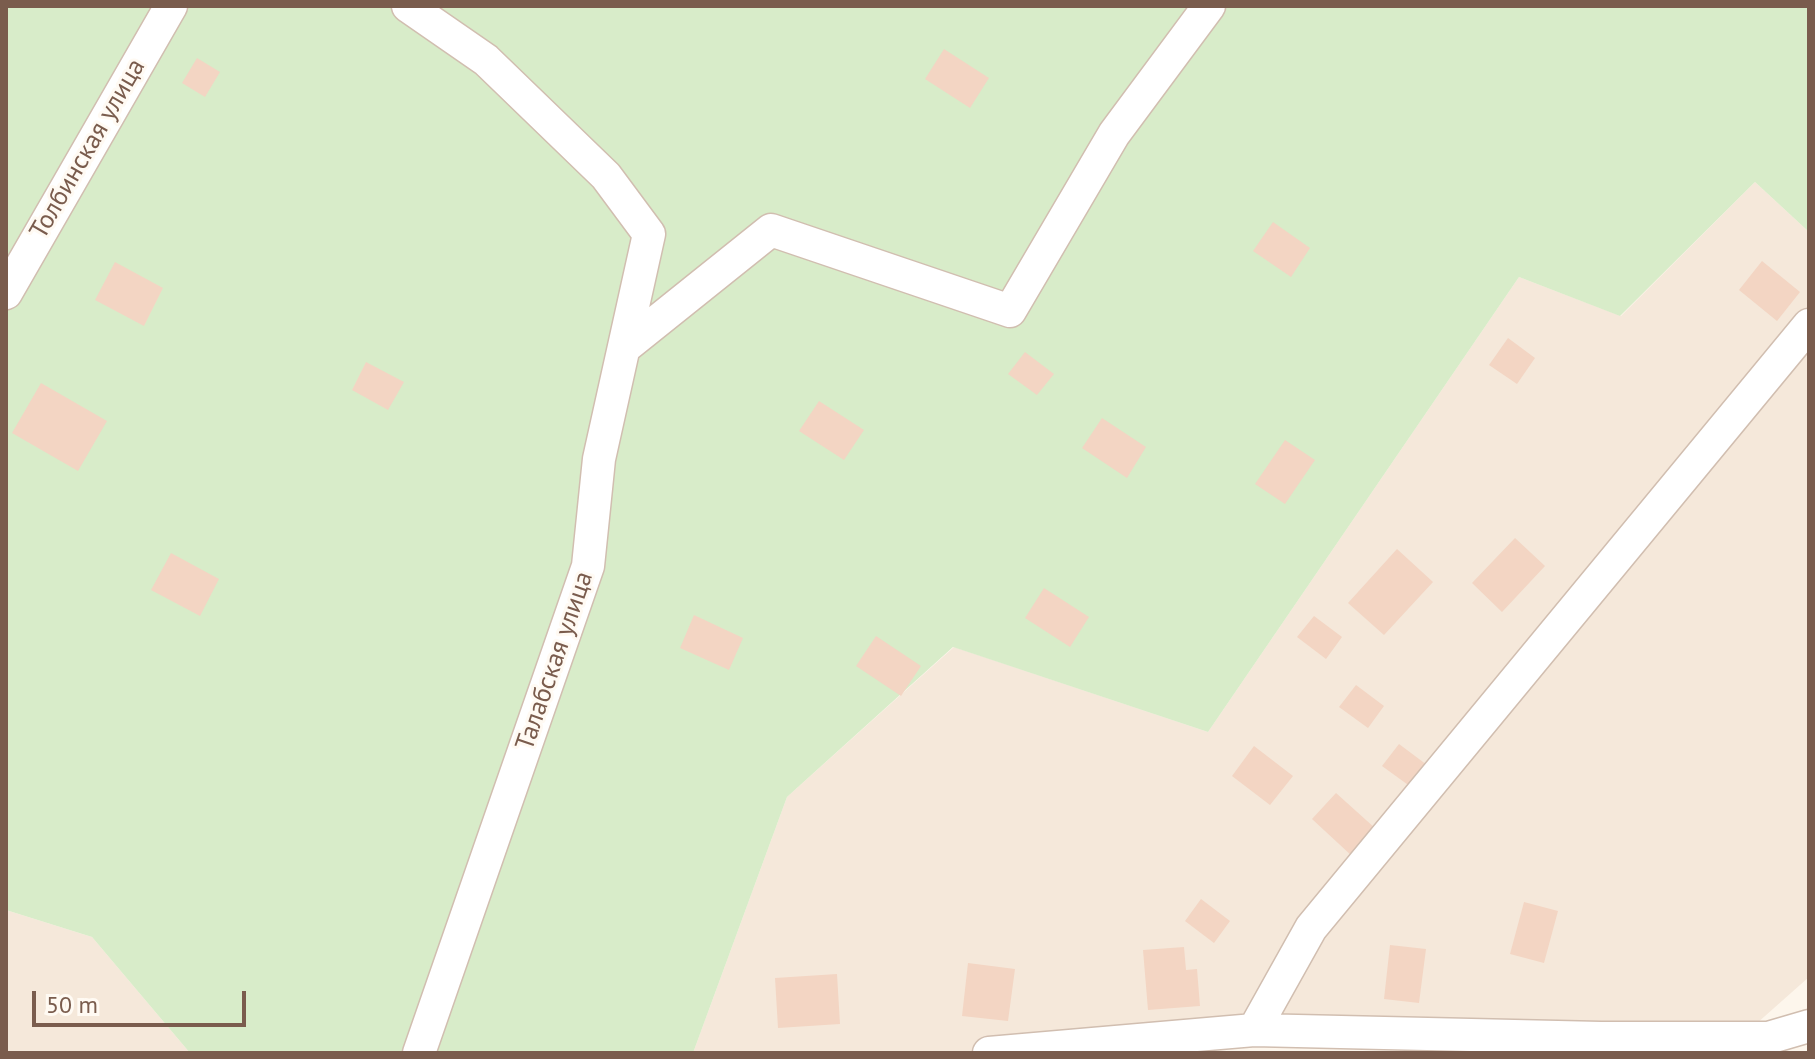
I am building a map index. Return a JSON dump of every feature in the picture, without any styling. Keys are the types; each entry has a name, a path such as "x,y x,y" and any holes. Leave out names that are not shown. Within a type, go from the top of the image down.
{"street":[{"name":"Толбинская улица","path":"6,293 171,6"},
{"name":"Талабская улица","path":"408,6 486,60 606,176 649,234 599,459 588,566 419,1053"},
{"path":"625,347 771,230 1010,311 1114,134 1209,6"},
{"path":"1254,1030 1311,928 1809,325"},
{"path":"989,1053 1254,1030 1601,1045 1768,1038 1809,1026"}],"shaded area":[{"path":"1755,182 1809,232 1809,977 1756,1024 999,1053 693,1053 787,797 954,647 1208,732 1519,277 1621,316"},
{"path":"6,910 92,937 190,1053 6,1053"}],"green space":[{"path":"6,6 1809,6 1809,232 1755,182 1620,316 1519,277 1208,732 953,647 787,797 693,1053 190,1053 92,937 6,910"}],"building":[{"path":"944,49 989,78 970,108 925,79"},
{"path":"197,58 220,72 205,97 182,83"},
{"path":"1273,222 1310,248 1291,277 1253,251"},
{"path":"1762,261 1800,292 1777,321 1739,290"},
{"path":"115,262 163,288 144,326 95,300"},
{"path":"1508,338 1535,358 1517,384 1489,365"},
{"path":"1025,352 1054,374 1037,395 1008,374"},
{"path":"366,362 404,382 388,410 352,390"},
{"path":"41,383 107,421 78,471 12,433"},
{"path":"819,401 864,430 844,460 799,431"},
{"path":"1102,418 1146,447 1127,478 1082,448"},
{"path":"1285,440 1315,460 1285,504 1255,484"},
{"path":"1515,538 1545,566 1502,612 1472,583"},
{"path":"1397,549 1433,582 1384,635 1348,603"},
{"path":"171,553 219,579 200,616 151,590"},
{"path":"1044,588 1089,617 1070,647 1025,618"},
{"path":"694,615 743,638 729,670 680,648"},
{"path":"1314,616 1342,637 1326,659 1297,637"},
{"path":"876,636 921,666 901,696 856,666"},
{"path":"1356,685 1384,706 1368,728 1339,707"},
{"path":"1399,744 1427,765 1411,787 1382,766"},
{"path":"1254,746 1293,776 1270,805 1232,776"},
{"path":"1336,793 1376,829 1352,856 1312,819"},
{"path":"1201,899 1230,921 1214,943 1185,921"},
{"path":"1524,902 1558,911 1544,963 1510,954"},
{"path":"1390,945 1426,949 1419,1003 1384,999"},
{"path":"1184,947 1186,970 1197,969 1200,1006 1148,1010 1143,950"},
{"path":"968,963 1015,969 1008,1021 962,1016"},
{"path":"837,974 840,1024 778,1028 775,978"}]}
